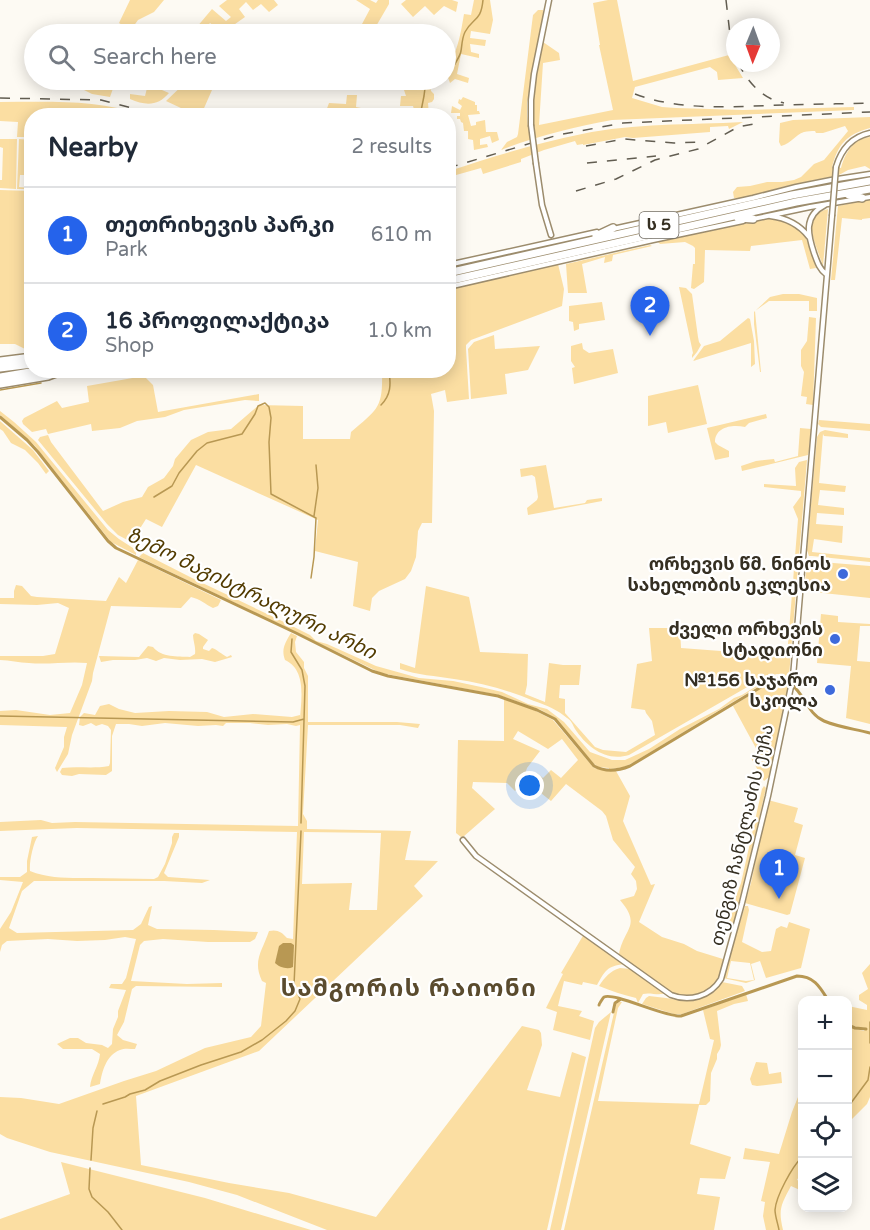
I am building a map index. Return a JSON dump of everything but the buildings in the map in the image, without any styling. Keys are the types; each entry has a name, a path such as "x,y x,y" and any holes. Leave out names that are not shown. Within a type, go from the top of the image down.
{"highway":[{"name":"ს 5","path":"456,271 792,195 870,181"},
{"name":"ს 5","path":"456,278 729,217 870,189"},
{"path":"843,194 866,197"},
{"path":"753,198 792,195"},
{"path":"688,218 715,206"},
{"path":"729,217 753,219"},
{"path":"580,243 613,228"},
{"path":"623,241 653,240"},
{"path":"0,361 24,358"},
{"path":"0,368 24,365"},
{"path":"0,377 24,375"},
{"path":"0,384 25,378"}],"street":[{"path":"549,0 533,82 531,125 542,205 551,235 554,239 561,241"},
{"name":"თენგიზ ჩანტლაძის ქუჩა","path":"463,840 476,856 671,995 688,999 701,996 717,985 742,903 768,796 792,680 836,167 846,147 859,136 870,133"},
{"path":"456,263 796,187 870,174"},
{"path":"456,285 763,216 866,197"},
{"path":"809,238 809,227 813,217 820,207 831,203"},
{"path":"763,216 781,218 795,223 802,229 809,238 820,268 826,274"},
{"path":"547,244 551,235"}],"shaded area":[{"path":"130,0 164,0 154,12 138,20 135,24 119,23"},
{"path":"227,0 274,0 278,5 269,12 261,4 253,10 246,2 239,9 245,17 235,24 199,24 212,9 226,21 231,17 219,6"},
{"path":"356,0 370,0 376,3 378,0 389,0 377,24 362,24 370,9"},
{"path":"406,0 458,2 456,12 444,6 434,15 425,6 413,17 401,4"},
{"path":"474,0 490,0 493,20 490,34 471,31 470,38 486,40 485,46 470,44 471,52 479,54 479,58 461,54 457,74 469,78 468,83 456,79 456,49 464,14 471,15"},
{"path":"617,0 633,81 726,56 726,72 739,72 743,78 718,80 717,72 710,67 635,87 632,98 662,107 676,108 743,110 854,107 854,110 612,120 556,132 501,150 518,134 533,15 538,10 543,10 544,14 527,103 528,126 532,125 531,100 543,42 559,53 560,60 543,63 539,125 613,110 599,45 593,3"},
{"path":"84,90 112,90 110,97"},
{"path":"146,90 162,90 169,93 161,100 151,104 130,99 130,94 145,96"},
{"path":"178,90 212,90 204,108 181,108 166,101"},
{"path":"404,90 431,90 434,99 428,103 428,108 400,106 401,96 406,96"},
{"path":"347,95 357,95 356,107 361,108 327,108 329,103 346,104"},
{"path":"463,97 477,105 477,111 480,114 468,115 471,126 485,120 486,132 497,132 499,140 492,143 490,136 480,139 480,145 487,144 488,147 474,150 473,140 468,139 468,131 464,131 463,123 457,119 460,113 456,113 456,108 460,110 462,106 458,103 459,99"},
{"path":"0,102 54,102 116,108 24,108 24,137 17,137 18,122 0,121"},
{"path":"870,117 870,128 849,137 844,142 832,168 841,168 854,144 870,137 870,169 865,166 839,175 782,187 741,199 734,198 733,192 737,187 782,182 801,177 814,164 824,160 848,131 845,126 823,133 805,132 781,146 779,142 780,123 793,120"},
{"path":"743,122 729,129 728,126 710,127 710,132 625,137 583,145 577,145 575,141 544,150 521,159 521,162 483,174 481,168 456,175 456,169 548,142 602,130"},
{"path":"0,139 17,139 16,189 0,188 3,148 0,147"},
{"path":"19,139 24,139 24,175 20,175 19,187 24,189 17,189"},
{"path":"0,190 24,191 24,348 15,344 0,344"},
{"path":"870,199 870,218 862,220 842,218 835,280 831,280 838,206"},
{"path":"828,209 823,266 814,241 812,225 819,212"},
{"path":"767,219 789,223 802,232 810,247 816,268 810,269 802,240 751,246 750,251 705,250 704,282 694,289 691,288 695,248 685,242 660,244 658,242"},
{"path":"652,246 613,255 612,261 604,263 605,257 582,264 587,293 568,293 566,264"},
{"path":"558,264 564,289 562,306 471,340 466,345 469,399 447,402 445,390 431,394 434,411 432,523 422,523 418,531 416,557 411,571 405,579 379,591 372,598 370,611 353,606 358,562 315,551 318,520 196,465 162,527 146,519 133,543 118,535 107,524 38,440 48,435 103,511 142,497 148,487 164,478 175,459 191,440 208,432 231,429 259,405 303,406 303,439 350,439 351,432 377,407 380,400 382,378 456,378 456,287"},
{"path":"679,287 686,288 692,294 701,345 692,358 693,353"},
{"path":"783,294 799,294 817,298 817,311 809,311 809,301 769,301 755,311 770,297"},
{"path":"602,302 605,320 579,324 579,329 574,331 573,322 569,321 569,306"},
{"path":"755,311 761,372 754,324"},
{"path":"809,317 816,318 813,405 806,404 807,397 801,396 804,372 801,366 801,350 807,341"},
{"path":"748,318 754,341 755,364 751,367 751,343 693,361 704,346 720,341"},
{"path":"494,335 495,349 540,346 528,370 505,374 507,394 471,399 468,349 474,342"},
{"path":"582,343 583,349 589,353 613,349 618,373 574,384 572,368 575,367 571,361 571,346"},
{"path":"133,378 146,378 153,385 158,412 259,394 259,401 245,400 184,410 165,417 137,421 120,428 92,431 91,424 48,434 46,429 32,432 23,424 24,418 57,401 62,408 89,402 87,386"},
{"path":"698,385 707,424 668,433 666,422 648,426 648,396"},
{"path":"0,411 36,442 108,530 136,550 136,555 111,542 35,446 0,415"},
{"path":"766,414 767,418 749,423 745,427 730,426 721,430 715,442 729,451 729,457 715,460 707,428"},
{"path":"819,420 870,424 870,431 821,427 818,424"},
{"path":"0,421 33,450 49,471 46,474 25,450 11,443 0,429"},
{"path":"800,428 811,429 808,455 742,471 741,466 756,461 774,459 775,462 798,456"},
{"path":"825,430 848,434 848,438 824,436 823,434 819,483 846,486 845,492 820,490 818,505 844,508 844,515 817,513 816,524 843,526 842,543 814,539 812,552 870,558 870,562 809,556 807,550 817,437"},
{"path":"807,460 789,676 777,674 763,678 629,755 621,757 605,755 591,747 580,736 571,721 543,704 485,685 400,669 400,663 415,668 426,586 469,597 480,652 528,654 525,694 545,702 549,663 581,665 579,685 560,685 559,698 565,699 565,713 595,747 626,752 655,735 652,721 645,710 631,708 637,664 652,661 649,628 680,628 681,648 787,656 798,519 793,507 801,496 801,491 764,487 764,484 796,486 795,468 799,462"},
{"path":"546,465 554,508 585,503 587,500 602,498 602,501 528,515 527,508 538,497 535,477 532,475 521,477 520,469"},
{"path":"143,553 310,635 316,641 376,666 419,678 453,681 502,692 528,704 547,709 564,722 590,752 612,760 625,760 649,749 768,679 778,677 789,679 790,681 780,678 769,680 634,762 624,767 611,769 611,771 616,771 630,796 623,821 651,885 655,884 639,922 662,937 723,959 721,974 716,984 705,992 692,996 672,994 619,954 631,922 620,900 634,896 637,889 636,881 631,874 635,867 613,840 606,816 602,811 566,784 551,801 528,783 537,773 543,778 551,770 561,778 578,760 562,739 548,749 518,731 513,739 540,751 527,768 522,783 515,791 507,783 473,782 472,788 495,809 463,837 456,833 458,740 504,741 504,699 532,709 553,720 594,768 609,771 609,768 598,767 593,763 555,718 541,710 499,695 381,673 139,557"},
{"path":"138,560 221,600 218,606 213,608 191,597 181,608 111,606 92,681 72,735 68,754 57,772 55,768 64,747 67,727 0,725 0,711 16,710 50,715 70,713 82,685 87,663 25,663 0,660 0,656 55,654 69,608 58,603 0,604 0,598 14,598 16,585 22,586 31,596 106,601 119,577 126,583"},
{"path":"807,562 870,566 870,598 804,591"},
{"path":"821,614 838,616 838,622 870,624 870,626 860,626 857,661 870,662 870,724 846,718 851,666 817,663"},
{"path":"195,633 208,640 203,649 209,651 212,648 227,657 231,655 232,657 215,662 202,659 164,658 156,661 147,658 101,662 99,656 139,657 148,646 165,655 190,657 195,654 193,635"},
{"path":"291,633 297,636 296,652 304,662 308,676 308,722 420,724 418,728 400,725 308,725 303,814 307,821 307,829 411,831 405,860 438,861 414,886 423,896 259,1051 136,1096 141,1165 289,1193 376,1217 522,1026 539,1030 542,1045 527,1090 560,1097 572,1052 586,1057 547,1230 327,1230 237,1195 189,1182 50,1152 0,1134 0,1097 59,1104 156,1071 205,1048 251,1037 261,1026 266,983 262,981 258,967 262,950 269,931 277,931 293,939 297,832 77,828 0,831 0,822 41,820 52,823 298,826 300,725 226,723 223,726 198,726 165,723 142,726 116,724 112,736 112,771 106,775 72,776 62,775 60,772 62,768 109,766 111,730 102,724 79,725 80,717 84,713 95,715 100,706 109,704 135,713 207,712 224,717 253,714 292,717 300,715 300,720 301,686 300,678 292,665 285,660 283,653","holes":["304,832 381,833 377,910 349,910 352,883 302,884"]},
{"path":"776,682 789,684 769,777 764,781 751,758 758,752 733,706 766,685"},
{"path":"764,786 766,788 732,930 726,923 741,883"},
{"path":"768,800 798,808 794,822 803,825 795,855 805,858 790,914 787,915 745,903"},
{"path":"174,833 179,833 179,837 164,873 168,877 210,880 202,883 34,881 22,891 9,928 17,933 133,930 141,924 149,907 152,906 148,925 157,929 258,932 255,939 250,942 163,939 144,941 140,945 131,981 222,983 222,987 136,986 132,989 124,1022 117,1035 123,1040 137,1044 135,1049 122,1049 115,1052 108,1060 100,1084 90,1087 100,1054 92,1049 63,1049 57,1044 70,1038 78,1038 86,1043 108,1048 112,1044 113,1029 126,990 109,988 111,984 122,984 126,978 136,939 125,937 77,941 48,939 7,941 2,945 0,952 0,929 11,912 23,882 0,880 0,877 20,877 27,872 32,837 38,836 34,843 30,871 61,878 154,879 158,877 165,864"},
{"path":"745,906 748,906 749,910 742,942 762,952 771,951 776,929 781,926 787,928 789,922 810,929 801,968 766,978 760,961 751,964 755,980 746,983 723,978","holes":["731,961 750,963 754,980 727,978"]},
{"path":"584,934 624,964 607,970 597,985 583,982 582,985 564,981 558,1006 582,1011 579,1016 594,1021 590,1040 553,1030 557,1012 546,1008 563,974 561,973"},
{"path":"283,943 294,945 293,967 291,968 283,968 275,963 279,946"},
{"path":"870,964 870,1097 867,1104 852,1119 852,1028 864,1031 866,1028 852,1026 852,1007 867,1010 867,1005 859,1000 859,995 868,989 862,973"},
{"path":"620,968 631,969 665,993 643,994 638,1003 636,998 599,986 608,975"},
{"path":"722,982 742,986 745,991 682,1014 674,1014 642,1004 649,996 678,1000 699,998 713,993"},
{"path":"746,994 748,1001 717,1011 721,1045 711,1073 710,1101 706,1105 699,1105 690,1144 731,1157 725,1179 700,1178 697,1194 720,1197 714,1230 564,1230 616,1004 622,1002 618,1008 598,1101 699,1104 714,1040 710,1039 703,1010"},
{"path":"611,1012 561,1230 550,1230 595,1028"},
{"path":"756,1062 767,1063 769,1074 781,1072 782,1083 752,1085 750,1079"},
{"path":"798,1097 798,1189 791,1186 781,1207 783,1230 766,1230 763,1216 765,1202 761,1201 770,1162 743,1159 745,1148 779,1154"},
{"path":"61,1162 205,1198 311,1230 0,1230 0,1219 70,1194"}],"waterway":[{"path":"456,62 461,53 465,32 479,16 483,0"},
{"path":"422,108 425,90"},
{"path":"381,405 390,389 390,378"},
{"path":"0,390 41,383"},
{"path":"154,497 172,486 179,473 197,451 207,443 242,434 258,406 265,403 269,407 271,418 269,442 271,494 316,518 311,578"},
{"name":"ზემო მაგისტრალური არხი","path":"0,417 38,452 116,548 372,671 498,696 537,710 555,719 598,768 612,770 630,766 771,681 790,684 816,716 824,721 870,733"},
{"path":"314,516 318,488 316,465"},
{"path":"292,639 291,652 302,670 305,686 301,823"},
{"path":"0,716 293,722 304,719"},
{"path":"103,1104 145,1090 160,1081 201,1065 241,1052 262,1040 295,1011 300,999 294,985 301,831"},
{"path":"599,1005 604,997 609,996 663,1013 681,1016 797,976 812,980 825,996"},
{"path":"613,1012 615,1003 621,999"},
{"path":"870,1022 870,1043"},
{"path":"852,1027 866,1029"},
{"path":"850,1104 868,1080 870,1067"},
{"path":"91,1160 93,1128 97,1111"},
{"path":"779,1230 775,1212 778,1197 801,1158"},
{"path":"90,1168 89,1189 92,1197 122,1230"}],"railway":[{"path":"726,0 728,18"},
{"path":"743,72 762,94 784,103"},
{"path":"635,94 653,100 710,107 870,103"},
{"path":"0,98 101,100 132,108"},
{"path":"456,166 558,135 623,123 870,112"},
{"path":"576,191 616,179 655,160 698,149 738,127 754,124"},
{"path":"586,146 624,139 674,143 703,142"},
{"path":"587,163 656,156"}],"place":[{"name":"16 პროფილაქტიკა","path":"650,336"},
{"name":"ორხევის წმ. ნინოს სახელობის ეკლესია","path":"843,574"},
{"name":"ძველი ორხევის სტადიონი","path":"835,639"},
{"name":"№156 საჯარო სკოლა","path":"830,690"},
{"name":"თეთრიხევის პარკი","path":"779,899"}],"district":[{"name":"სამგორის რაიონი","path":"409,988"}]}
